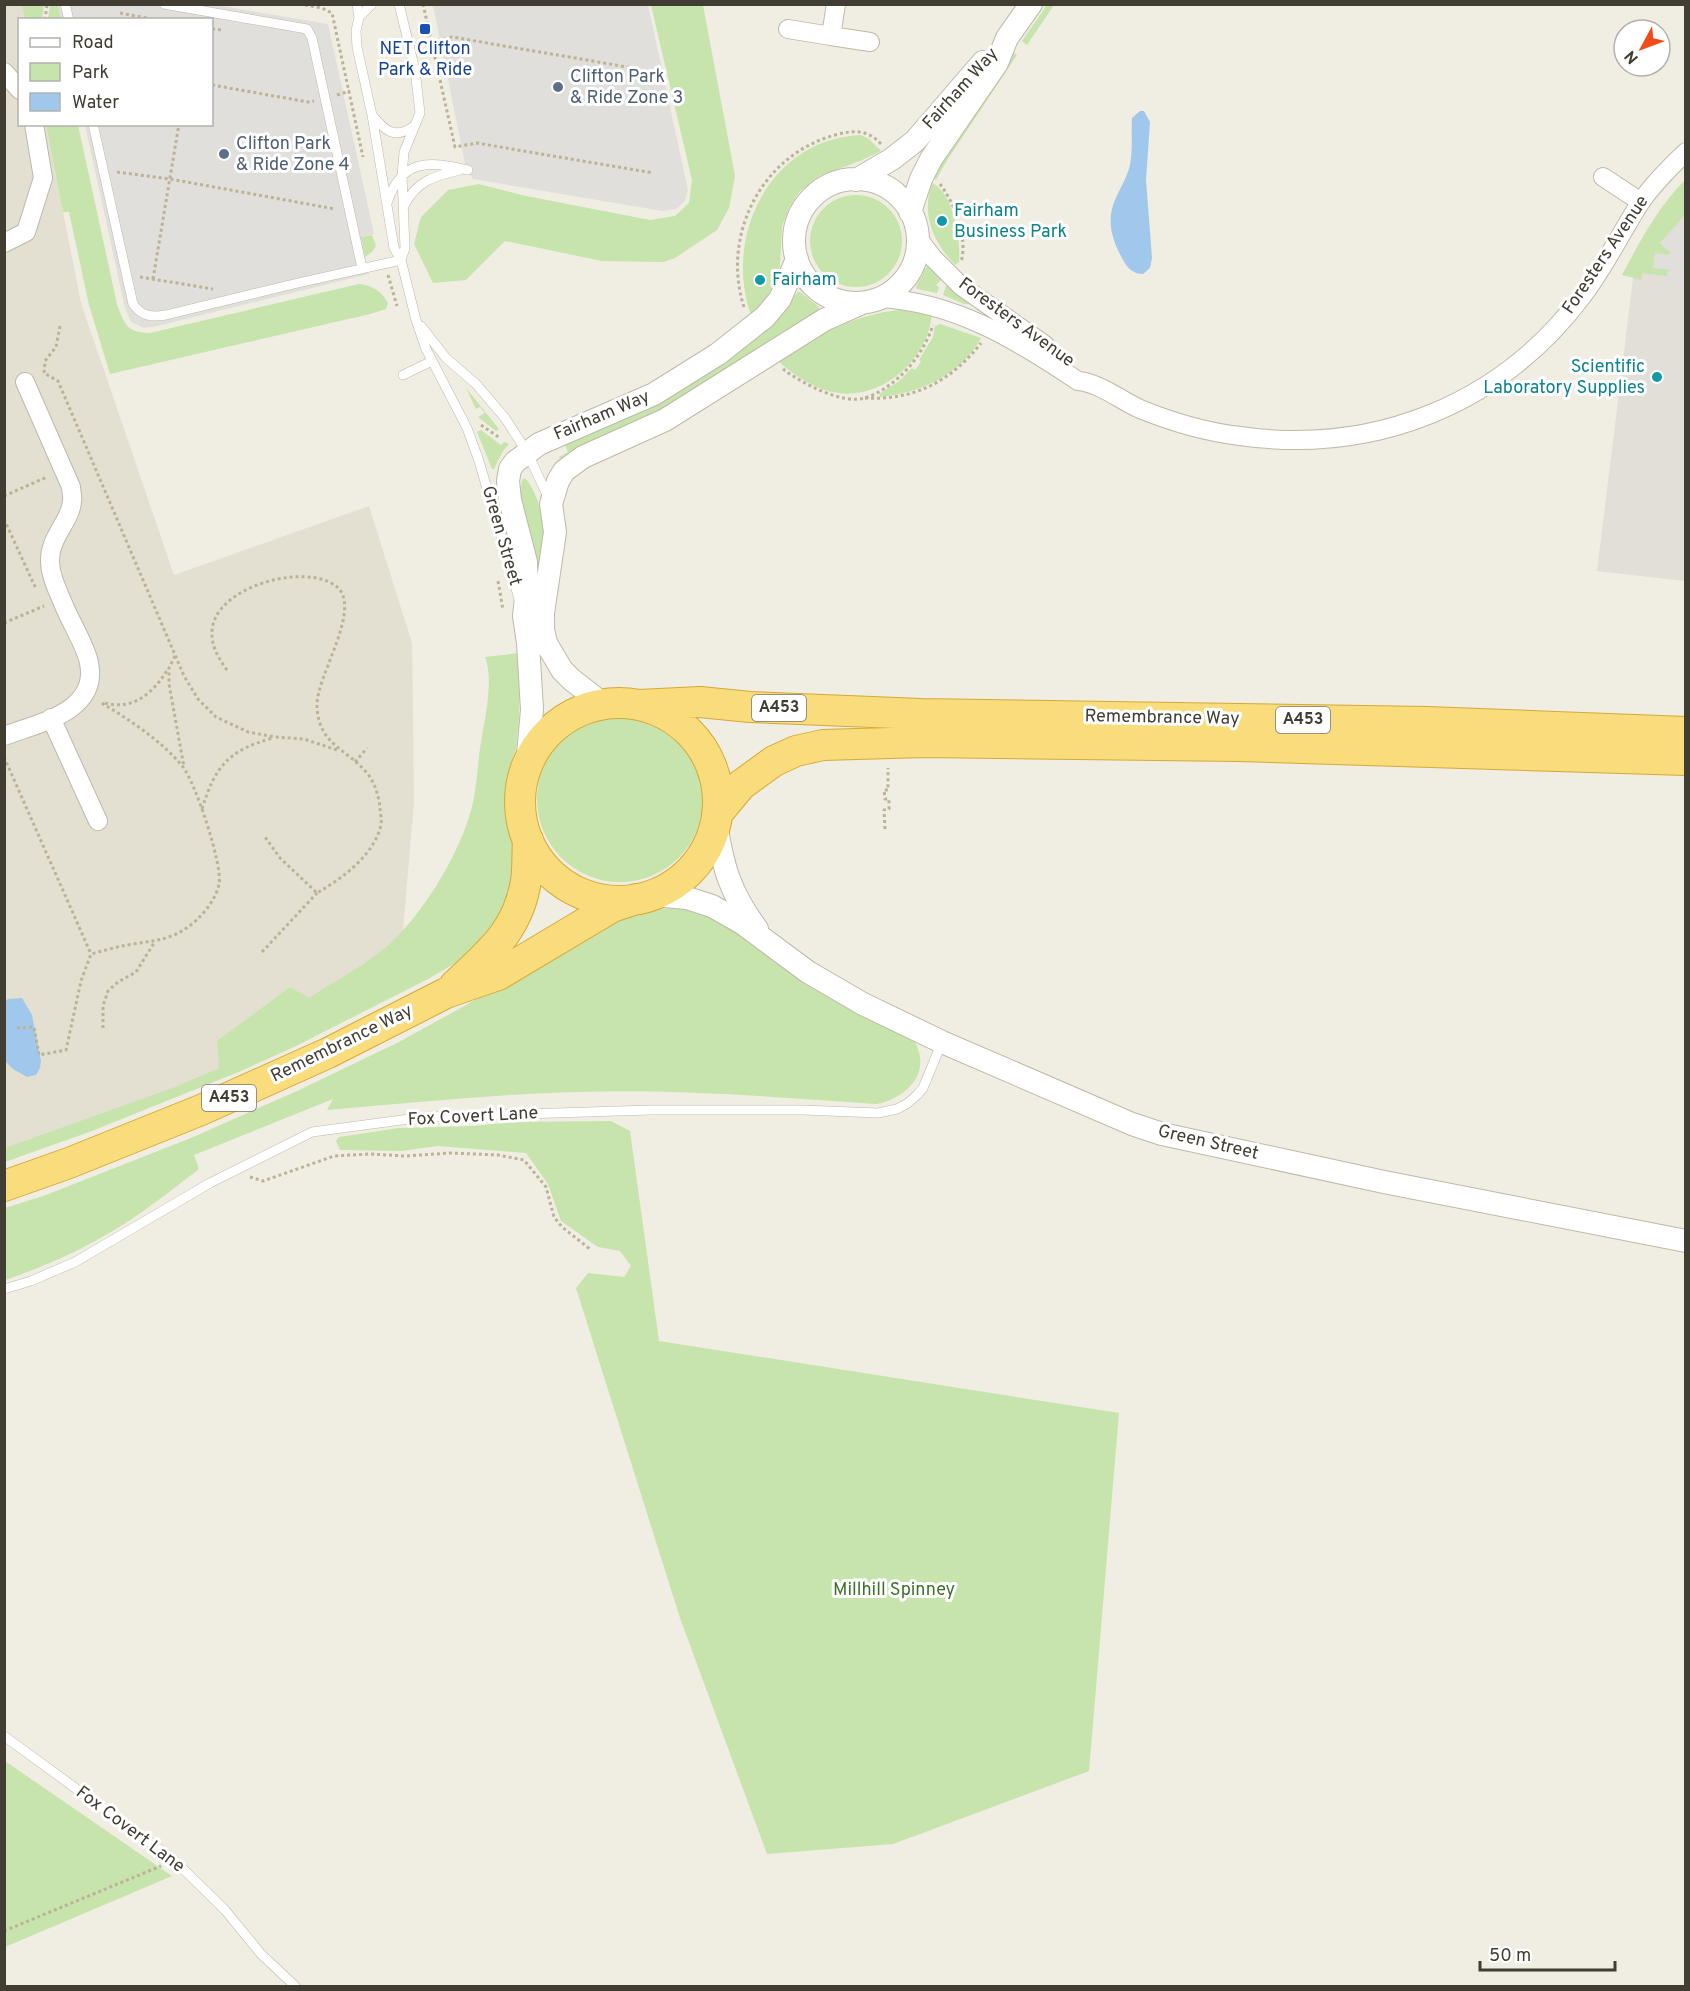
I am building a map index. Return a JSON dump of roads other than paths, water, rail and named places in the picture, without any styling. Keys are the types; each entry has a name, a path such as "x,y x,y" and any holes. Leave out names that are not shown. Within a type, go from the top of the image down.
{"highway":[{"path":"621,702 639,705 666,715 690,733 696,741 707,757 717,785 716,819 709,842 699,860 687,874 671,886 645,897 609,900 583,894 560,881 541,863 528,840 522,821 520,802 522,783 527,765 539,743 557,724 578,711 603,704 621,702"},
{"name":"Remembrance Way","path":"639,705 700,702 750,707 921,714 1415,722 1686,732"},
{"name":"Remembrance Way","path":"716,819 741,785 774,760 796,751 823,745 925,742 1238,746 1686,760"},
{"name":"Remembrance Way","path":"446,993 491,951 511,927 521,904 527,879 528,840"},
{"name":"Remembrance Way","path":"4,1186 69,1163 201,1110 328,1053 446,993 498,975 612,907 645,897"}],"street":[{"path":"831,36 836,4"},
{"name":"Fairham Way","path":"856,180 892,159 915,141 989,55 1007,38 1031,4"},
{"path":"788,29 870,42"},
{"name":"Fairham Way","path":"910,212 922,175 997,63 1007,38"},
{"path":"4,72 18,88"},
{"path":"4,243 26,232 43,178 33,126"},
{"name":"Foresters Avenue","path":"871,301 905,299 938,307 996,330 1029,348 1078,381 1089,382 1116,398 1161,418 1198,428 1241,437 1313,440 1371,433 1416,421 1446,408 1479,389 1524,357 1583,296 1641,202 1661,176 1686,152"},
{"path":"1603,177 1641,202"},
{"path":"856,180 881,185 903,201 910,212 917,237 916,252 908,273 893,291 871,301 844,302 827,296 808,281 796,259 794,237 800,214 814,196 833,184 856,180"},
{"name":"Foresters Avenue","path":"917,237 950,275 974,296 1084,372 1089,382"},
{"name":"Fairham Way","path":"524,616 527,589 526,562 510,500 508,481 510,469 527,452 554,436 654,394 718,354 751,329 780,299 796,259"},
{"name":"Fairham Way","path":"551,504 558,481 571,464 665,420 824,320 871,301"},
{"path":"4,736 65,713 76,704 93,698 88,682 89,663 53,580 50,561 57,534 69,512 72,501 71,487 26,382"},
{"name":"Green Street","path":"551,504 555,532 543,613 546,643 552,656 572,680 603,704"},
{"name":"Green Street","path":"524,616 532,710 527,765"},
{"path":"51,718 98,821"},
{"name":"Green Street","path":"716,819 722,862 733,892 745,913 767,942"},
{"name":"Green Street","path":"645,897 687,897 712,906 742,923 808,972 863,1004 942,1042 1131,1124 1162,1134 1384,1182 1686,1241"}],"lane":[{"path":"164,4 307,29 312,38 362,268"},
{"path":"357,4 359,17 356,31 357,47 372,115 394,248 401,260"},
{"path":"359,17 372,4"},
{"path":"398,5 415,70 420,102 420,113 404,152 402,176 405,248 401,260"},
{"path":"372,115 382,127 391,132 406,132 414,126"},
{"path":"93,126 126,277 133,304 138,311 153,317 166,315 401,260"},
{"path":"386,206 396,183 413,167 431,163 467,170 442,174 419,185 410,194 403,208"},
{"name":"Green Street","path":"401,260 416,320 432,361 467,428 479,461 524,616"},
{"name":"Green Street","path":"416,320 446,358 488,397 514,430 551,504"},
{"path":"403,375 432,361"},
{"name":"Fox Covert Lane","path":"4,1289 31,1281 75,1262 210,1183 312,1132 424,1117 650,1110 803,1110 878,1113 897,1109 917,1095 923,1088 942,1042"},
{"name":"Fox Covert Lane","path":"4,1736 174,1860 225,1910 261,1954 295,1986"}],"water":[{"path":"1140,111 1144,111 1150,122 1146,180 1152,258 1150,268 1143,274 1133,272 1124,262 1113,237 1111,223 1112,208 1130,165 1132,118"},
{"path":"22,998 32,1015 41,1061 36,1075 27,1077 5,1061 5,1001"}],"place":[{"name":"NET Clifton Park & Ride","path":"425,29"},
{"name":"Clifton Park & Ride Zone 3","path":"558,87"},
{"name":"Clifton Park & Ride Zone 4","path":"224,154"},
{"name":"Fairham Business Park","path":"942,221"},
{"name":"Fairham","path":"760,280"},
{"name":"Scientific Laboratory Supplies","path":"1657,377"}],"park label":[{"name":"Millhill Spinney","path":"894,1590"}]}
